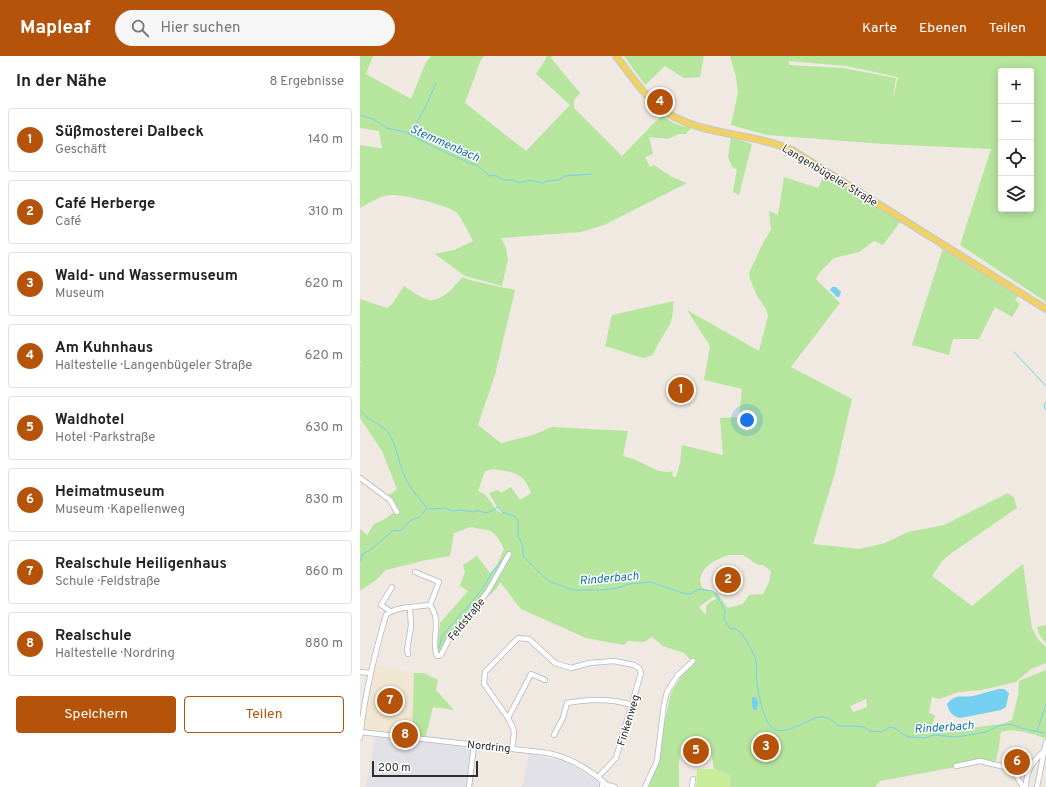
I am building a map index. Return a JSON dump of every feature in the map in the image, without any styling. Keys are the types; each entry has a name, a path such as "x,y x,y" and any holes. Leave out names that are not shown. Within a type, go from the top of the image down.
{"main road":[{"name":"Langenbügeler Straße","path":"616,56 652,101 679,120 696,127 763,140 792,150 1046,308"}],"street":[{"path":"360,478 390,500 397,512"},
{"name":"Feldstraße","path":"430,605 434,610 437,625 437,656 441,655 449,639 460,628 488,592 509,554"},
{"path":"360,738 362,702 386,615 390,611 430,605 439,582 415,572"},
{"path":"390,611 381,605 392,587"},
{"path":"408,654 407,650 411,626 410,608"},
{"name":"Finkenweg","path":"508,718 484,684 485,672 518,638 529,639 555,663 571,668 602,661 614,661 639,668 641,673 616,758 598,777"},
{"path":"645,787 657,761 664,704 667,692 677,676 693,661"},
{"path":"360,672 370,673"},
{"path":"512,749 514,733 508,718 531,674 545,680"},
{"path":"554,735 562,718 566,703 612,700 632,705"},
{"name":"Nordring","path":"360,732 558,755 579,764 603,781 606,786"},
{"path":"1036,787 1046,744"},
{"path":"469,787 474,745"},
{"path":"1026,787 1028,771 1035,760 1044,751"},
{"path":"956,766 980,761 1005,767 1010,769 1016,775 1023,787"},
{"path":"692,787 693,779"},
{"path":"606,786 615,787"}],"shaded area":[{"path":"370,664 414,673 412,735 364,729"},
{"path":"376,730 477,742 474,787 366,787"},
{"path":"529,754 566,762 597,780 600,787 522,787"}],"green space":[{"path":"360,56 373,56 366,74 411,99 426,62 431,56 484,56 480,62 465,103 526,151 570,105 536,74 547,57 546,56 552,56 551,58 580,93 574,100 574,108 622,156 662,115 675,124 691,128 686,134 679,134 668,139 649,137 653,154 645,157 650,167 654,165 672,177 687,183 604,225 581,232 501,238 506,248 508,259 502,286 465,276 435,254 454,250 473,241 456,212 434,203 397,195 383,196 360,208 360,145 382,148 379,131 360,128"},
{"path":"624,56 704,56 700,77 684,78 665,66 645,85"},
{"path":"730,56 1046,56 1046,302 960,245 991,149 883,144 767,135 731,125 738,93 736,77","holes":["789,61 846,66 898,77 893,99 896,78 843,68 789,65"]},
{"path":"731,137 752,144 739,195 733,192 737,169 733,168 728,158"},
{"path":"825,173 900,222 883,245 874,241 859,252 834,258 820,272 816,279 840,303 791,367 852,399 835,473 813,544 860,549 885,543 908,532 944,525 1008,493 1014,498 1017,508 943,560 932,576 972,606 1023,564 1032,628 1037,638 1046,647 1046,663 1031,669 1016,682 982,690 959,692 939,699 932,697 929,713 935,715 930,733 1002,724 1012,720 1018,695 1019,681 1046,670 1046,739 1024,732 1001,732 995,763 975,759 972,764 880,781 875,787 730,787 729,775 714,769 709,742 687,741 681,745 679,787 648,787 654,769 671,693 691,660 684,653 663,646 652,637 644,642 628,641 624,645 586,638 521,609 500,582 494,591 479,604 463,622 448,641 440,655 437,651 440,623 468,591 460,586 465,571 463,565 477,556 490,573 497,565 504,549 498,538 491,531 471,527 454,533 450,556 426,560 386,570 376,580 360,591 360,529 367,535 374,524 385,519 397,510 392,499 388,496 397,489 382,451 360,418 360,299 387,308 392,304 404,286 423,298 432,300 437,299 447,294 462,277 515,290 495,375 478,425 501,443 533,435 552,427 628,431 623,456 636,460 659,471 673,471 672,476 676,477 680,463 682,445 723,455 720,418 739,417 742,389 704,380 710,346 687,310 759,351 768,316 766,309 757,296 749,273 763,243 771,230 769,211 778,215 784,177 818,188","holes":["493,469 512,472 525,481 531,493 520,500 511,487 501,493 498,490 489,493 502,513 495,508 483,493 478,491 485,471","730,555 743,555 758,565 763,565 771,571 769,582 763,594 749,595 743,604 728,608 717,593 702,588 700,582 703,571 712,562","714,596 716,599 706,606 706,615 699,607","866,699 867,707 853,712 850,706"]},
{"path":"943,248 1020,294 1015,300 1020,304 1012,317 995,307 979,339 953,339 949,355 912,345"},
{"path":"674,301 670,324 653,355 643,358 605,346 612,315"},
{"path":"1046,625 1046,643 1040,636 1037,627"},
{"path":"414,673 424,673 438,680 436,690 454,710 433,707 426,736 412,735"},
{"path":"697,769 714,769 729,775 730,787 696,787"}],"water":[{"path":"832,287 836,287 841,292 839,297 837,297 830,290"},
{"path":"1004,689 1009,693 1006,707 1001,710 960,718 953,715 947,704 956,697 973,696"},
{"path":"755,697 758,703 757,710 754,710 752,706 752,698"}],"waterway":[{"path":"408,134 425,108 436,83"},
{"name":"Stemmenbach","path":"360,115 373,119 387,128 405,132 440,150 477,165 489,176 495,175 503,180 512,180 519,183 530,180 543,183 558,180 565,176 592,174"},
{"path":"1014,352 1046,386"},
{"path":"1046,402 1044,405 1046,410"},
{"name":"Rinderbach","path":"360,410 384,428 390,435 406,479 427,508 445,508 453,511 461,510 487,513 498,507 502,512 514,516 518,521 518,537 521,541 523,556 546,579 551,582 573,590 601,590 618,588 629,584 650,582 683,593 690,594 700,589 712,591 716,594 725,611 724,619 730,629 739,631 753,654 756,664 756,675 762,709 771,727 776,730 782,731 796,727 815,718 825,717 830,719 838,726 864,727 870,731 881,732 890,727 895,728 909,737 925,738 934,735 956,737 986,732 998,726 1011,724 1021,728 1044,733"},
{"path":"360,562 363,554 394,530 400,531 411,520 420,516 426,509"},
{"path":"439,648 442,636 483,588 491,574 503,559"},
{"path":"1037,731 1046,704"}],"place":[{"name":"Am Kuhnhaus","path":"660,102"},
{"name":"Süßmosterei Dalbeck","path":"681,390"},
{"name":"Café Herberge","path":"728,580"},
{"name":"Realschule Heiligenhaus","path":"390,701"},
{"name":"Realschule","path":"405,735"},
{"name":"Wald- und Wassermuseum","path":"766,747"},
{"name":"Waldhotel","path":"696,751"},
{"name":"Heimatmuseum","path":"1017,762"}]}
